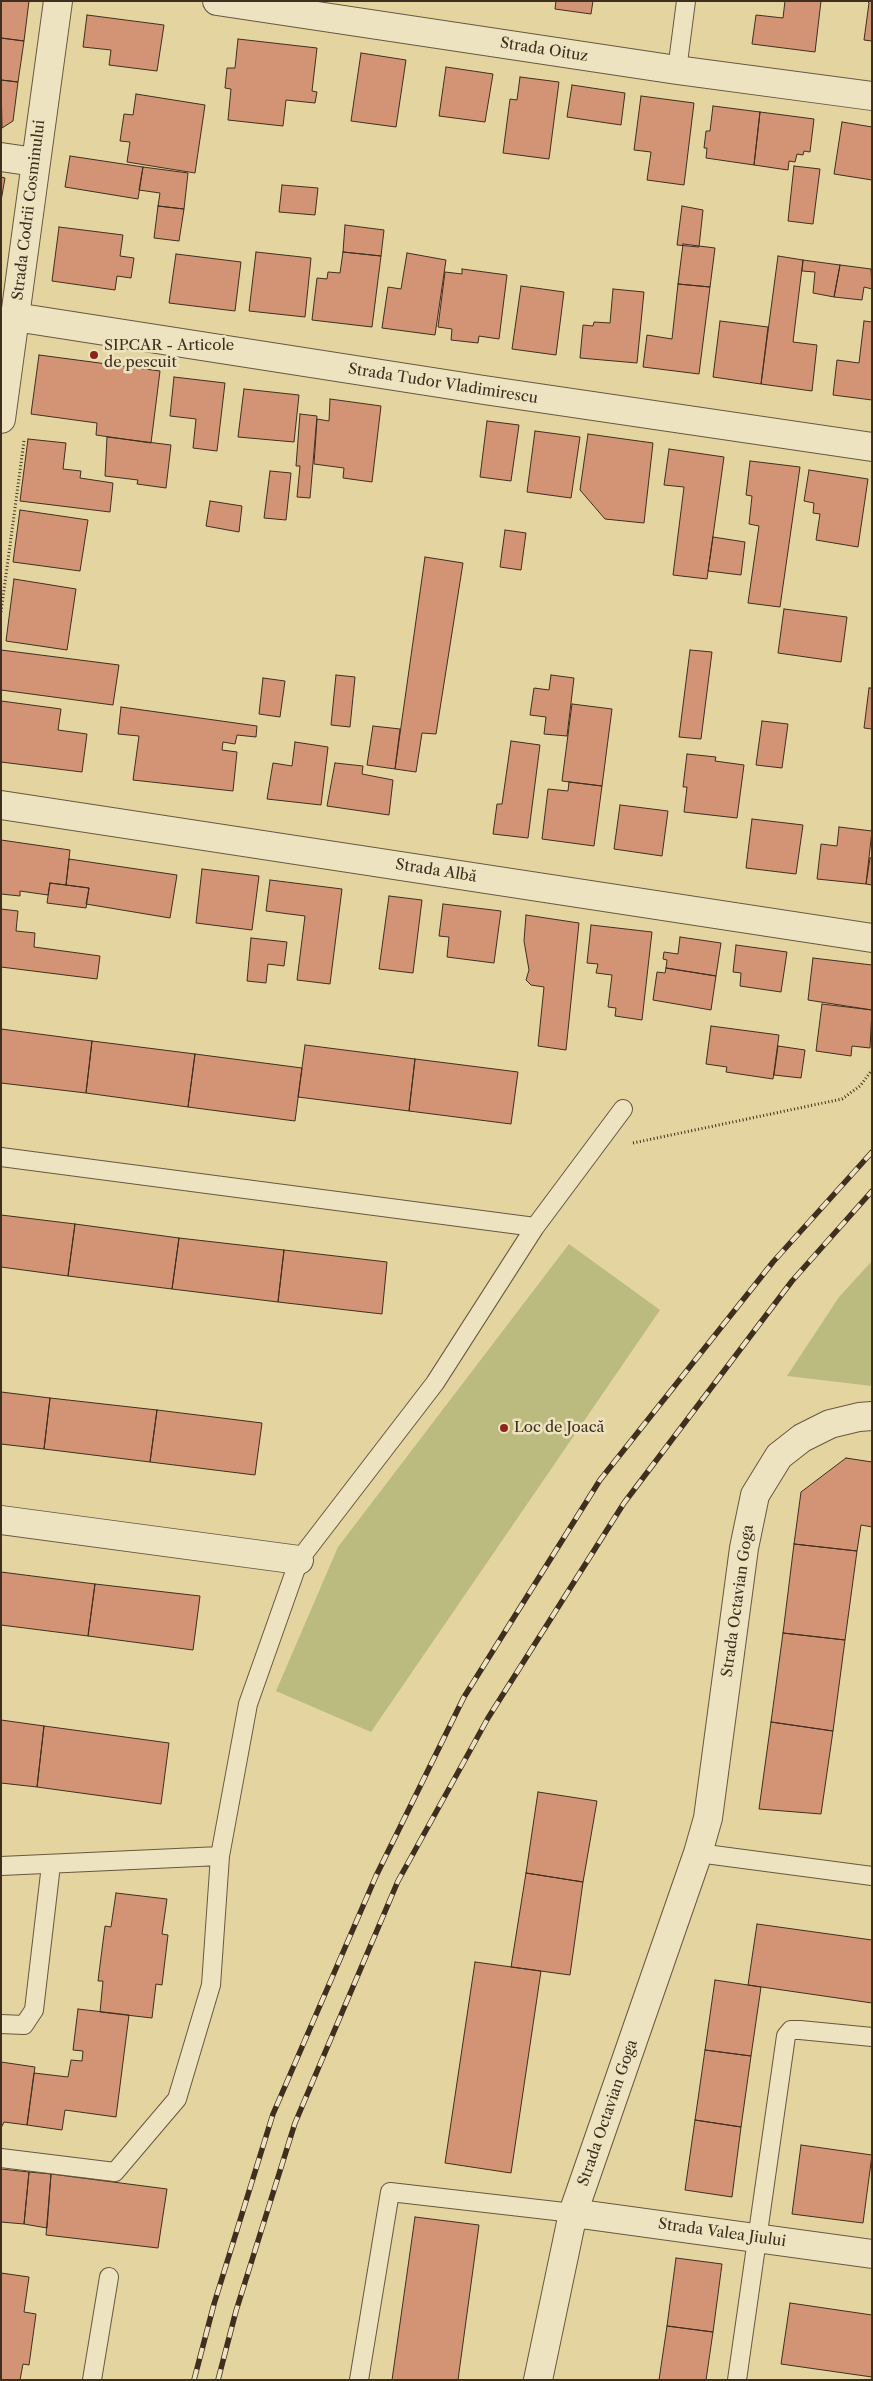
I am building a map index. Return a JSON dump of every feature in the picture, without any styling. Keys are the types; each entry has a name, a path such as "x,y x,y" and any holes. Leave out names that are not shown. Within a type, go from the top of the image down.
{"street":[{"name":"Strada Codrii Cosminului","path":"1,419 58,1"},
{"name":"Strada Oituz","path":"217,1 366,12 677,70 872,96"},
{"path":"1,157 35,162"},
{"name":"Strada Tudor Vladimirescu","path":"15,317 484,390 872,447"},
{"name":"Strada Albă","path":"1,805 872,938"},
{"name":"Strada Octavian Goga","path":"538,2380 573,2213 698,1853 708,1818 744,1548 755,1495 779,1456 802,1438 830,1424 859,1416 872,1416"},
{"path":"1,1520 299,1560"},
{"name":"Strada Valea Jiului","path":"573,2213 872,2254"}],"lane":[{"path":"677,70 686,1"},
{"path":"1,2158 115,2172 177,2099 211,1985 220,1856 248,1704 299,1560 434,1383 536,1227 622,1109"},
{"path":"1,1156 536,1227"},
{"path":"698,1853 872,1876"},
{"path":"1,1866 220,1856"},
{"path":"1,2024 24,2025 34,2010 51,1865"},
{"path":"737,2380 786,2036 791,2030 800,2030 872,2037"},
{"path":"359,2380 390,2192 573,2213"},
{"path":"92,2380 109,2277"}],"path":[{"path":"1,612 24,438"},
{"path":"590,1152 842,1099 860,1086 872,1070"}],"green space":[{"name":"Loc de Joacă","path":"569,1244 660,1310 371,1732 276,1691 338,1547"},
{"path":"872,1261 872,1386 787,1376 839,1297"}],"building":[{"path":"1,1 29,1 24,41 1,38"},
{"path":"556,1 593,1 591,14 555,9"},
{"path":"785,1 821,1 815,52 752,44 756,15 783,18"},
{"path":"867,1 872,1 872,41 864,40 869,3"},
{"path":"87,15 164,25 157,71 109,65 111,50 83,47"},
{"path":"1,38 24,41 18,82 1,80"},
{"path":"238,39 317,48 312,91 317,92 315,103 286,100 283,126 228,120 231,89 225,88 227,68 235,68"},
{"path":"361,53 406,60 396,127 351,121"},
{"path":"446,67 493,74 485,122 439,116"},
{"path":"520,77 559,82 549,159 503,153 510,99 517,100"},
{"path":"1,80 18,82 13,121 2,128"},
{"path":"572,85 625,93 621,125 567,117"},
{"path":"136,94 205,105 195,173 127,162 130,142 120,141 124,114 133,115"},
{"path":"641,96 694,103 684,185 647,180 651,152 634,150"},
{"path":"713,106 760,112 754,165 706,158 707,148 704,148 706,131 710,131"},
{"path":"760,112 814,119 810,152 804,151 803,155 797,154 795,162 789,161 788,170 754,165"},
{"path":"842,122 872,127 872,180 834,174"},
{"path":"70,156 143,167 138,199 65,187"},
{"path":"794,166 820,169 813,224 788,221"},
{"path":"143,167 188,173 184,209 158,206 160,193 139,190"},
{"path":"1,177 5,178 1,201"},
{"path":"282,185 318,188 315,215 279,212"},
{"path":"158,206 184,209 179,241 154,238"},
{"path":"682,206 703,210 699,247 677,245"},
{"path":"345,225 384,230 381,256 343,252"},
{"path":"59,227 123,235 120,256 134,258 131,278 117,276 115,290 52,281"},
{"path":"683,244 715,248 710,287 678,284"},
{"path":"256,252 311,258 305,317 249,311"},
{"path":"343,252 381,256 372,327 312,320 317,278 327,279 328,272 340,273"},
{"path":"407,253 446,260 435,335 382,328 388,287 401,289"},
{"path":"176,254 241,262 235,311 169,303"},
{"path":"778,256 803,260 793,342 817,345 812,391 761,384"},
{"path":"803,260 840,265 834,297 813,293 815,272 802,271"},
{"path":"840,265 871,269 872,289 864,287 862,300 834,297"},
{"path":"462,269 507,275 499,339 479,336 478,343 451,340 452,329 438,327 445,272 462,274"},
{"path":"678,284 710,287 699,374 643,367 647,335 672,339"},
{"path":"521,286 564,292 556,355 512,349"},
{"path":"613,289 644,292 637,363 580,358 583,325 593,326 594,322 610,323"},
{"path":"720,321 768,327 761,384 713,377"},
{"path":"864,321 872,322 872,400 833,395 837,360 859,363"},
{"path":"39,355 160,371 151,443 96,435 97,423 31,414"},
{"path":"174,377 225,383 217,451 193,448 196,419 170,416"},
{"path":"244,389 299,395 294,442 238,437"},
{"path":"330,399 381,406 372,482 343,478 344,468 314,464 317,419 329,421"},
{"path":"300,414 317,416 310,498 297,497 300,466 296,466"},
{"path":"487,421 519,425 511,481 480,477"},
{"path":"535,431 580,437 571,498 527,492"},
{"path":"588,434 653,443 644,523 605,519 580,490"},
{"path":"107,437 171,445 166,488 137,484 138,480 105,476"},
{"path":"28,439 66,443 63,469 81,471 80,478 113,483 110,512 20,501"},
{"path":"669,449 724,457 707,579 673,575 684,487 664,485"},
{"path":"750,461 800,467 780,607 748,603 759,526 749,524 752,496 746,495"},
{"path":"809,470 868,479 858,547 816,540 820,514 813,513 814,503 804,501"},
{"path":"270,471 291,473 286,520 264,518"},
{"path":"210,501 242,506 239,532 206,526"},
{"path":"20,510 88,520 80,571 13,562"},
{"path":"505,530 526,533 521,570 500,567"},
{"path":"713,537 745,542 741,575 708,571"},
{"path":"425,557 463,563 436,734 422,733 416,772 395,769"},
{"path":"14,579 76,589 67,650 6,641"},
{"path":"784,609 847,617 841,662 778,653"},
{"path":"1,650 119,665 113,705 1,690"},
{"path":"690,650 712,652 701,739 679,737"},
{"path":"336,675 355,677 350,727 331,725"},
{"path":"551,675 574,678 567,736 544,734 546,717 530,715 534,688 549,690"},
{"path":"263,678 285,681 280,717 259,714"},
{"path":"869,688 872,688 872,729 864,728"},
{"path":"1,701 61,709 58,730 87,734 82,772 1,762"},
{"path":"572,704 612,709 602,786 562,781"},
{"path":"121,707 257,726 256,737 237,735 235,744 223,742 222,750 237,752 233,791 133,780 139,736 118,734"},
{"path":"762,721 788,724 782,768 756,765"},
{"path":"373,726 400,729 395,769 367,765"},
{"path":"511,741 540,745 528,838 493,834 497,804 502,804"},
{"path":"295,742 328,747 321,805 267,799 273,763 292,766"},
{"path":"687,754 716,757 715,761 744,765 737,818 684,812 687,787 683,787"},
{"path":"335,763 363,766 362,774 393,780 389,815 327,806"},
{"path":"569,782 602,786 594,846 542,839 548,789 568,791"},
{"path":"620,805 668,811 662,856 614,849"},
{"path":"752,819 803,825 796,874 746,868"},
{"path":"839,827 872,831 866,884 817,879 821,844 837,846"},
{"path":"1,840 70,850 66,885 50,883 48,895 20,891 20,896 1,894"},
{"path":"870,858 872,858 872,885 866,884"},
{"path":"69,859 177,875 170,918 86,904 89,888 66,885"},
{"path":"202,869 259,876 252,930 196,923"},
{"path":"270,880 342,889 330,984 297,980 305,916 266,911"},
{"path":"50,883 89,888 86,908 47,903"},
{"path":"389,896 422,900 413,973 379,969"},
{"path":"443,904 501,911 494,963 447,957 449,937 439,936"},
{"path":"1,909 18,911 16,931 35,933 34,947 100,956 97,979 1,967"},
{"path":"526,915 579,923 566,1050 538,1046 544,987 531,985 526,980 529,970 524,941"},
{"path":"591,925 652,932 642,1020 615,1016 616,1008 608,1007 612,975 596,973 598,964 587,963"},
{"path":"680,937 721,943 716,976 666,968 667,960 663,959 664,952 678,954"},
{"path":"251,938 287,942 284,966 268,964 266,983 247,981"},
{"path":"736,945 787,952 781,992 740,986 741,973 733,972"},
{"path":"813,958 872,965 872,1010 808,1000"},
{"path":"666,968 716,976 711,1010 653,1000 657,972 665,973"},
{"path":"822,1004 872,1010 870,1048 852,1046 851,1056 816,1051"},
{"path":"711,1026 779,1035 773,1079 726,1072 727,1067 706,1064"},
{"path":"1,1029 92,1041 86,1093 1,1083"},
{"path":"92,1041 195,1054 188,1107 86,1093"},
{"path":"305,1045 415,1059 409,1111 298,1097"},
{"path":"778,1046 805,1050 801,1078 774,1075"},
{"path":"195,1054 302,1068 295,1121 188,1107"},
{"path":"415,1059 518,1072 511,1124 409,1111"},
{"path":"1,1215 75,1224 68,1276 1,1267"},
{"path":"75,1224 179,1238 172,1289 68,1276"},
{"path":"179,1238 284,1250 278,1302 172,1289"},
{"path":"284,1250 387,1262 382,1314 278,1302"},
{"path":"1,1392 50,1398 44,1449 1,1444"},
{"path":"50,1398 157,1410 150,1462 44,1449"},
{"path":"157,1410 262,1423 255,1475 150,1462"},
{"path":"846,1458 872,1462 872,1527 861,1525 857,1551 794,1544 801,1492"},
{"path":"794,1544 857,1551 845,1640 783,1633"},
{"path":"1,1572 95,1584 88,1636 1,1625"},
{"path":"95,1584 200,1596 193,1650 88,1636"},
{"path":"783,1633 845,1640 833,1731 771,1722"},
{"path":"1,1720 44,1726 37,1787 1,1783"},
{"path":"771,1722 833,1731 821,1814 759,1809"},
{"path":"44,1726 169,1743 161,1804 37,1787"},
{"path":"538,1792 597,1801 583,1882 526,1873"},
{"path":"526,1873 583,1882 570,1975 511,1967"},
{"path":"116,1893 167,1899 162,1934 168,1935 162,1985 156,1984 152,2018 100,2012 103,1981 98,1981 105,1926 111,1927"},
{"path":"757,1924 872,1940 872,2003 748,1985"},
{"path":"475,1962 541,1971 511,2173 445,2163"},
{"path":"715,1980 761,1987 751,2056 705,2050"},
{"path":"78,2009 129,2015 116,2117 65,2110 62,2130 27,2125 34,2073 68,2077 71,2060 82,2061 83,2051 73,2050"},
{"path":"705,2050 751,2056 741,2127 695,2120"},
{"path":"1,2062 35,2067 27,2125 4,2122 1,2128"},
{"path":"695,2120 741,2127 732,2197 685,2190"},
{"path":"801,2145 872,2155 863,2223 792,2214"},
{"path":"1,2169 29,2172 24,2224 1,2222"},
{"path":"29,2172 51,2174 47,2228 24,2224"},
{"path":"51,2174 167,2189 158,2248 46,2235"},
{"path":"415,2217 479,2225 458,2380 392,2380"},
{"path":"676,2258 722,2264 713,2332 667,2326"},
{"path":"1,2273 29,2277 24,2312 36,2314 29,2365 23,2364 20,2380 1,2380"},
{"path":"790,2303 872,2315 872,2377 781,2364"},
{"path":"667,2326 713,2332 706,2380 659,2380"}],"railway":[{"path":"194,2380 214,2304 273,2114 376,1876 464,1697 600,1480 773,1262 872,1152"},
{"path":"218,2380 236,2311 295,2123 398,1881 488,1718 624,1503 792,1281 872,1191"}],"place":[{"name":"SIPCAR - Articole de pescuit","path":"94,355"},
{"name":"Loc de Joacă","path":"504,1428"}]}
